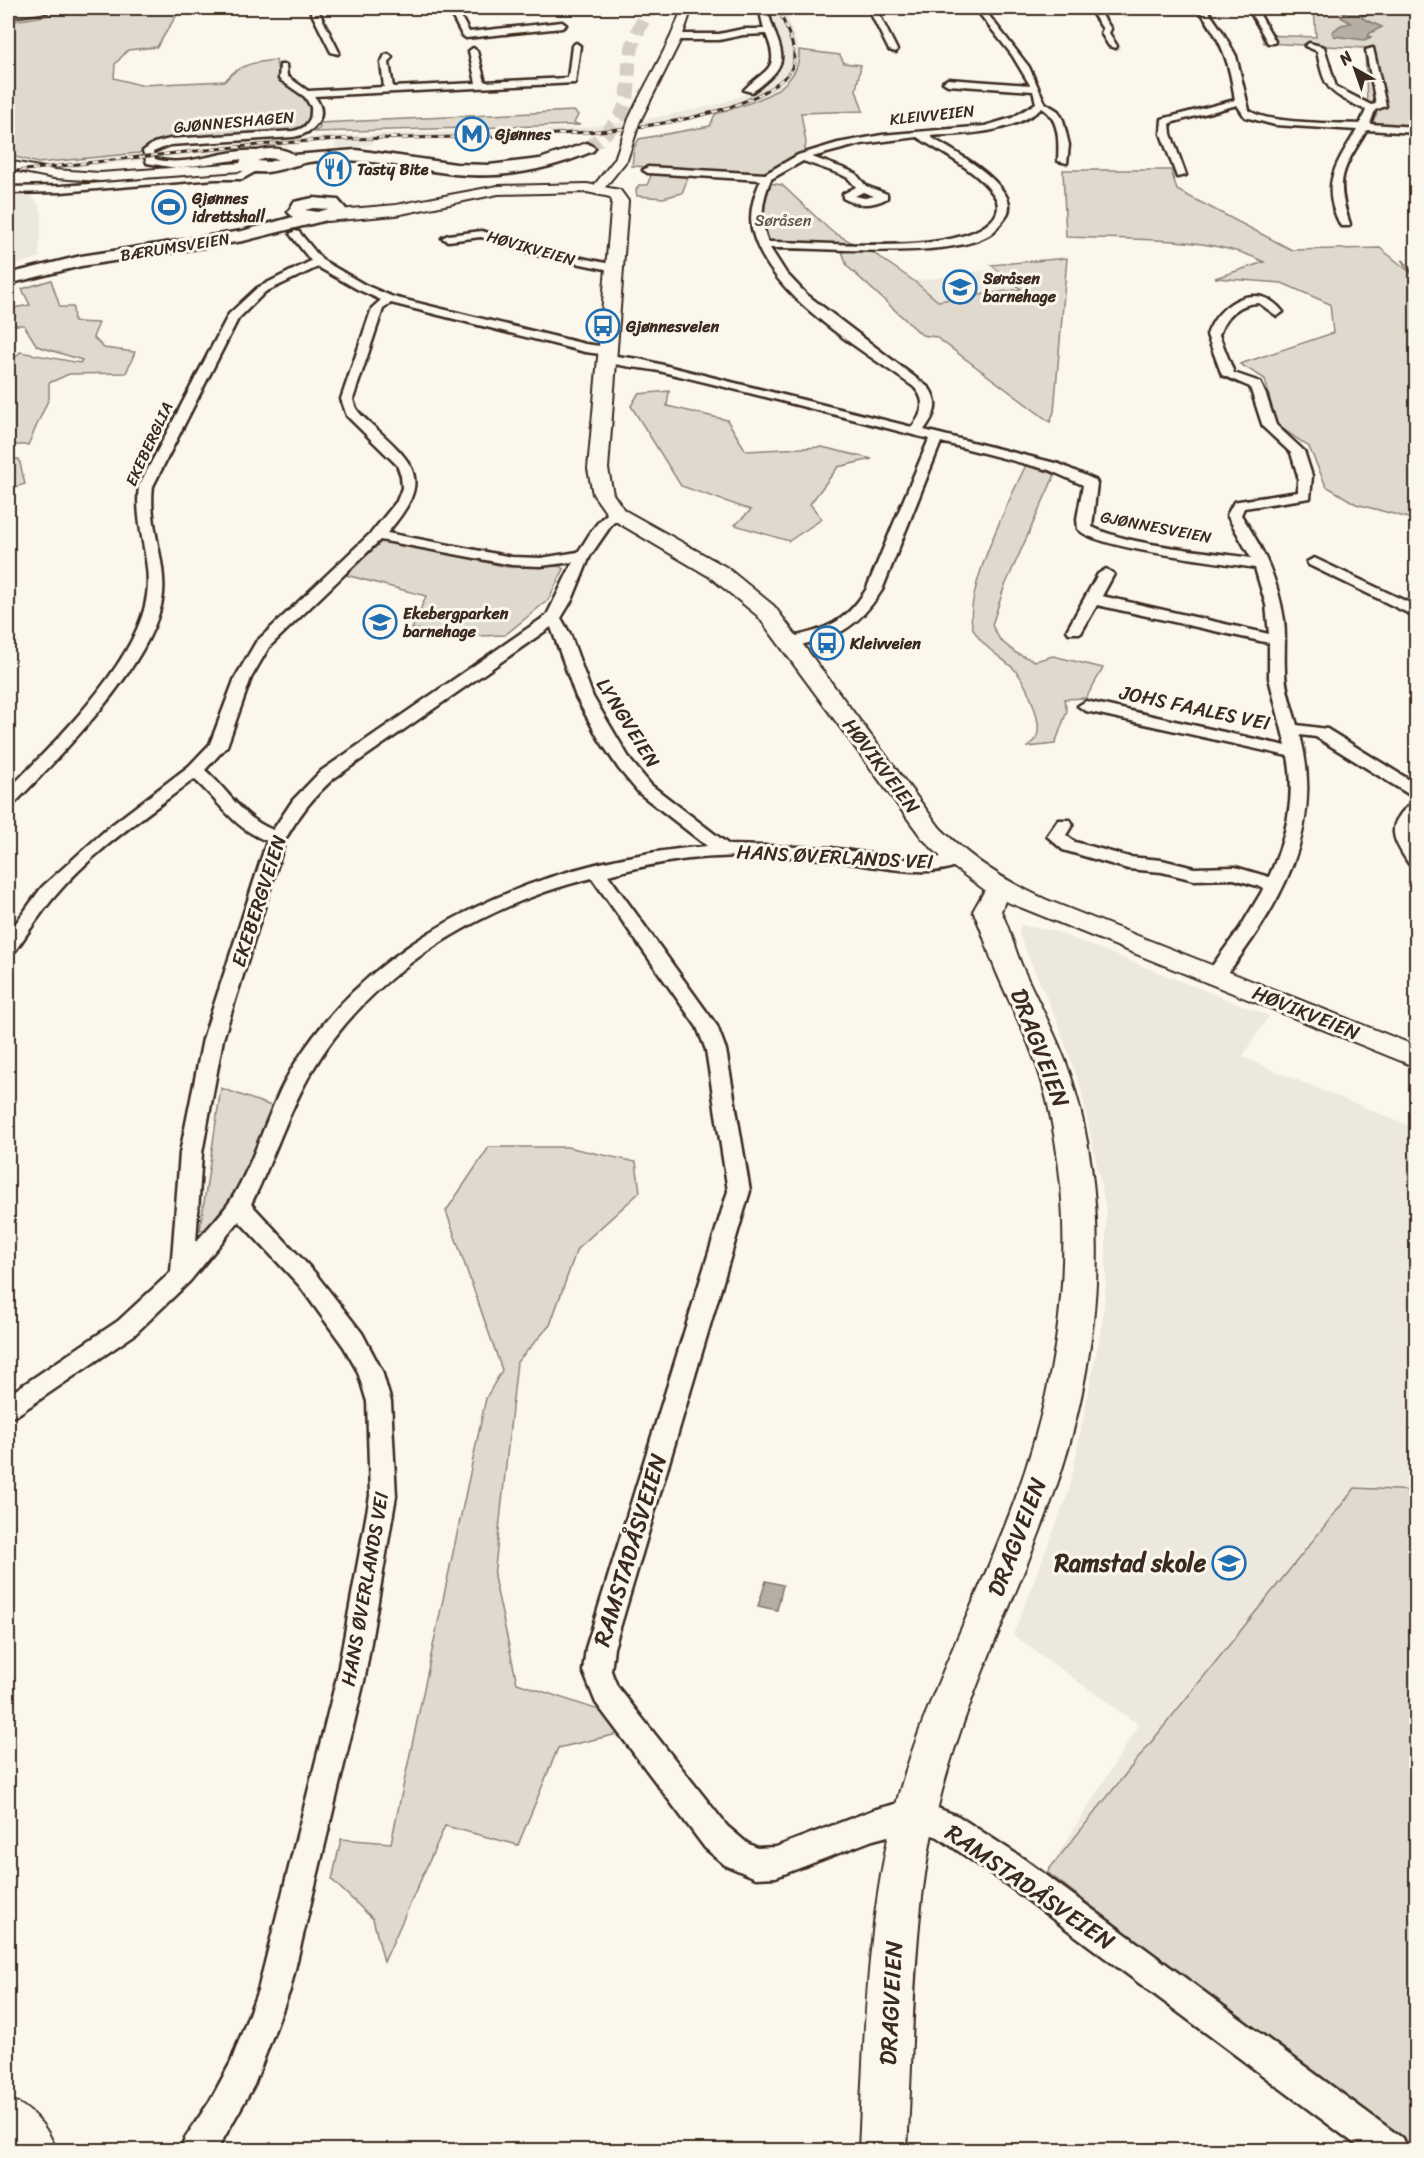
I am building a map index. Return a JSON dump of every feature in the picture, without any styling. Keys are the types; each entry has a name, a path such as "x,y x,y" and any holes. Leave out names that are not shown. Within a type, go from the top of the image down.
{"main road":[{"path":"8,14 33,8"},
{"path":"8,14 47,8"},
{"path":"298,192 355,154 471,170 503,169 554,159 587,148"},
{"path":"253,161 298,192 364,213 396,210 464,195 506,190 592,188"},
{"path":"8,165 54,174 93,177 200,169 253,161 274,171 298,192"},
{"name":"HØVIKVEIEN","path":"592,188 615,193 620,201 599,480 606,502 617,514 732,582 766,611 918,816 956,858 1013,895 1416,1057"},
{"name":"BÆRUMSVEIEN","path":"8,280 102,258 288,230 298,192"},
{"name":"DRAGVEIEN","path":"884,2151 897,1919 914,1814 942,1727 1047,1459 1065,1389 1077,1312 1080,1274 1078,1198 1068,1126 1048,1056 1005,960 999,945 996,927 1013,895"},
{"path":"8,2122 32,2151"}],"street":[{"path":"313,8 335,52"},
{"path":"452,8 466,35 562,25"},
{"path":"592,188 621,160 643,96 676,37 687,8"},
{"path":"749,90 765,80 778,66 779,50 763,8"},
{"path":"872,8 893,50"},
{"path":"979,8 1024,65 1041,104 1047,106 1062,127 1065,149 1063,161"},
{"path":"1077,8 1093,8 1107,29 1105,33 1113,46"},
{"path":"1202,8 1228,48 1237,75 1244,112 1248,115 1263,120 1416,130"},
{"path":"1252,8 1271,41"},
{"path":"676,37 719,37 743,32 770,31"},
{"name":"GJØNNESHAGEN","path":"306,94 572,81 576,46"},
{"path":"1309,46 1320,50 1328,83 1333,91 1370,108 1381,106 1370,50"},
{"path":"473,51 481,86"},
{"path":"388,57 385,63 389,90"},
{"name":"GJØNNESHAGEN","path":"253,161 169,165 151,161 148,151 153,147 170,142 304,132 312,126 318,111 313,100 282,77 283,67"},
{"name":"KLEIVVEIEN","path":"948,82 1035,88"},
{"path":"1181,175 1166,134 1165,121 1241,101"},
{"name":"KLEIVVEIEN","path":"767,177 805,158 855,143 1000,125 1041,104"},
{"path":"1345,224 1336,202 1334,181 1336,173 1371,112 1370,108"},
{"path":"763,245 924,247 960,242 991,229 997,224 1004,209 1001,196 975,174 920,135"},
{"path":"805,158 852,176 862,188"},
{"path":"10,190 54,190 203,176 242,176 253,161"},
{"path":"648,170 767,177 761,191 757,216 758,231 763,245 779,270 810,304 930,396 926,419 915,432"},
{"path":"288,230 318,262 361,287 390,299"},
{"name":"HØVIKVEIEN","path":"448,238 482,234 536,252 615,268"},
{"name":"EKEBERGLIA","path":"8,800 76,726 128,659 143,635 153,612 155,593 154,573 143,521 142,505 146,486 226,328 261,290 318,262"},
{"path":"8,947 49,891 69,871 115,831 195,770 218,746 243,678 262,645 377,535 395,516 406,499 409,477 407,467 350,412 347,399 378,308 390,299"},
{"name":"GJØNNESVEIEN","path":"390,299 597,351 608,351 639,363 1054,467 1090,483 1084,519 1085,529 1089,533 1104,538 1263,565"},
{"name":"JOHS FAALES VEI","path":"1214,976 1258,920 1276,885 1294,831 1300,793 1296,753 1278,683 1275,661 1276,620 1263,565 1234,515 1239,505 1305,495 1305,476 1297,451 1270,427 1255,385 1228,375 1223,359 1214,344 1213,336 1219,319 1242,301 1263,300 1273,305 1277,312"},
{"path":"791,642 828,633 852,621 861,613 874,590 936,438"},
{"name":"EKEBERGVEIEN","path":"182,1275 191,1153 202,1086 213,1039 277,838 307,793 327,775 553,618 584,556 607,521 617,514"},
{"path":"377,535 512,561 542,562 584,556"},
{"path":"1314,562 1416,612"},
{"path":"1075,630 1106,574"},
{"path":"1093,599 1277,640"},
{"name":"LYNGVEIEN","path":"553,618 564,632 578,682 611,744 637,780 645,789 725,851"},
{"name":"JOHS FAALES VEI","path":"1086,706 1296,753"},
{"path":"1291,729 1321,734 1416,791"},
{"path":"195,770 205,778 232,813 244,824 260,833 277,838"},
{"path":"1416,809 1405,818 1401,825 1403,835 1416,860"},
{"path":"1064,824 1056,836 1069,846 1128,863 1162,866 1194,874 1235,873 1276,885"},
{"name":"HANS ØVERLANDS VEI","path":"197,2151 236,2090 261,2030 274,1990 351,1677 383,1496 379,1402 370,1371 353,1340 307,1280 239,1206 255,1176 282,1108 296,1080 332,1027 377,980 405,959 474,915 533,889 597,871 650,860 725,851 828,854 933,866 956,858"},
{"name":"RAMSTADÅSVEIEN","path":"597,871 707,1026 716,1050 739,1191 600,1648 597,1671 606,1694 716,1837 736,1854 756,1863 776,1862 873,1825 914,1814 947,1826 1013,1870 1390,2151"},
{"path":"8,1408 126,1328 182,1275 239,1206"}],"shaded area":[{"path":"768,8 784,8 801,56 795,73 775,90 751,102 675,124 603,134 373,141 373,144 359,147 335,148 336,141 159,158 157,153 322,136 576,128 643,120 716,105 757,90 781,68 784,51"},
{"path":"1346,8 1360,8 1358,12 1365,15 1362,17 1364,19 1382,27 1370,33 1368,36 1371,37 1364,40 1334,36 1332,32 1341,25 1351,23 1341,17 1345,13 1339,10 1350,9"},
{"path":"141,154 144,160 47,170 32,166"},
{"path":"8,193 28,195 36,201 42,212 39,256 41,257 8,267"},
{"path":"994,269 1020,289 939,301 915,281"},
{"name":"Ramstad skole","path":"1021,925 1054,931 1269,1016 1242,1057 1416,1129 1416,2150 1411,2150 1047,1872 1139,1725 1013,1635 1069,1491 1102,1324 1106,1285 1106,1209 1081,1089 1058,1023 1022,942 1019,931"},
{"path":"766,1581 783,1585 777,1610 758,1606"}],"green space":[{"path":"92,8 181,8 157,47 128,50 115,64 114,78 140,85 225,81 242,67 276,60 279,78 311,101 314,111 308,125 295,132 160,142 148,146 139,153 38,163 8,155 8,22"},
{"path":"1314,8 1416,8 1416,129 1367,124 1376,116 1377,111 1367,103 1365,48 1264,43 1261,35 1316,37"},
{"path":"799,50 840,55 844,63 861,65 856,90 863,111 801,113 806,143 804,154 763,173 632,166 634,148 639,139 710,126 715,114 771,94 792,76 798,64"},
{"path":"574,111 578,115 574,123 580,125 314,132 320,128 319,123"},
{"path":"1063,170 1171,170 1177,190 1292,250 1380,248 1416,277 1416,520 1356,504 1326,486 1309,447 1276,424 1265,379 1240,364 1333,333 1330,304 1282,283 1215,278 1264,262 1220,247 1168,240 1066,237"},
{"path":"653,171 690,172 682,193 663,198 637,196 636,190 639,185 647,185"},
{"name":"Søråsen","path":"769,183 782,185 831,231 856,245 764,244 758,216"},
{"path":"841,248 869,250 914,281 938,301 1021,289 991,265 1067,258 1054,412 1050,422 936,337 922,335 847,266"},
{"path":"51,280 60,307 73,307 74,322 99,323 93,337 104,348 135,352 126,373 69,374 49,383 49,398 28,445 8,445 8,366 20,352 80,363 82,360 37,346 24,325 8,325 8,309 30,305 22,289"},
{"path":"669,391 667,406 727,420 746,451 822,447 872,459 838,467 810,504 822,519 789,541 735,525 751,510 681,486 631,406 638,394"},
{"path":"8,459 19,459 25,484 8,489"},
{"path":"1027,463 1057,470 1004,588 992,625 1000,640 1016,653 1035,661 1053,656 1103,668 1086,698 1064,699 1067,711 1055,744 1028,747 1036,737 1038,729 1028,691 1014,669 978,637 974,631 971,616 980,572 989,547"},
{"path":"384,539 507,567 559,566 564,569 548,600 505,635 479,636 412,629 426,596 346,575"},
{"path":"221,1088 277,1108 238,1197 214,1229 200,1230"},
{"path":"489,1147 567,1147 636,1162 640,1192 577,1249 550,1325 517,1362 494,1577 517,1683 611,1714 622,1733 558,1748 518,1845 445,1826 384,1962 373,1919 332,1880 341,1839 391,1843 486,1398 502,1370 446,1211"},
{"path":"1355,1488 1416,1491 1416,2150 1411,2150 1047,1872"}],"waterway":[{"path":"284,133 302,127 310,118 310,105 303,96"},
{"path":"1403,261 1416,278"}],"tunnel":[{"path":"587,148 612,127 623,111 628,94 629,65 634,42 651,8"}],"railway":[{"path":"8,172 285,143 372,138 567,133 634,127 696,117 748,100 786,76 791,69 794,52 778,8"}],"place":[{"name":"Gjønnes","path":"472,134"},
{"name":"Tasty Bite","path":"334,169"},
{"name":"Gjønnes idrettshall","path":"169,207"},
{"name":"Søråsen barnehage","path":"960,287"},
{"name":"Gjønnesveien","path":"603,326"},
{"name":"Ekebergparken barnehage","path":"380,622"},
{"name":"Kleivveien","path":"827,643"},
{"name":"Ramstad skole","path":"1229,1563"}]}
